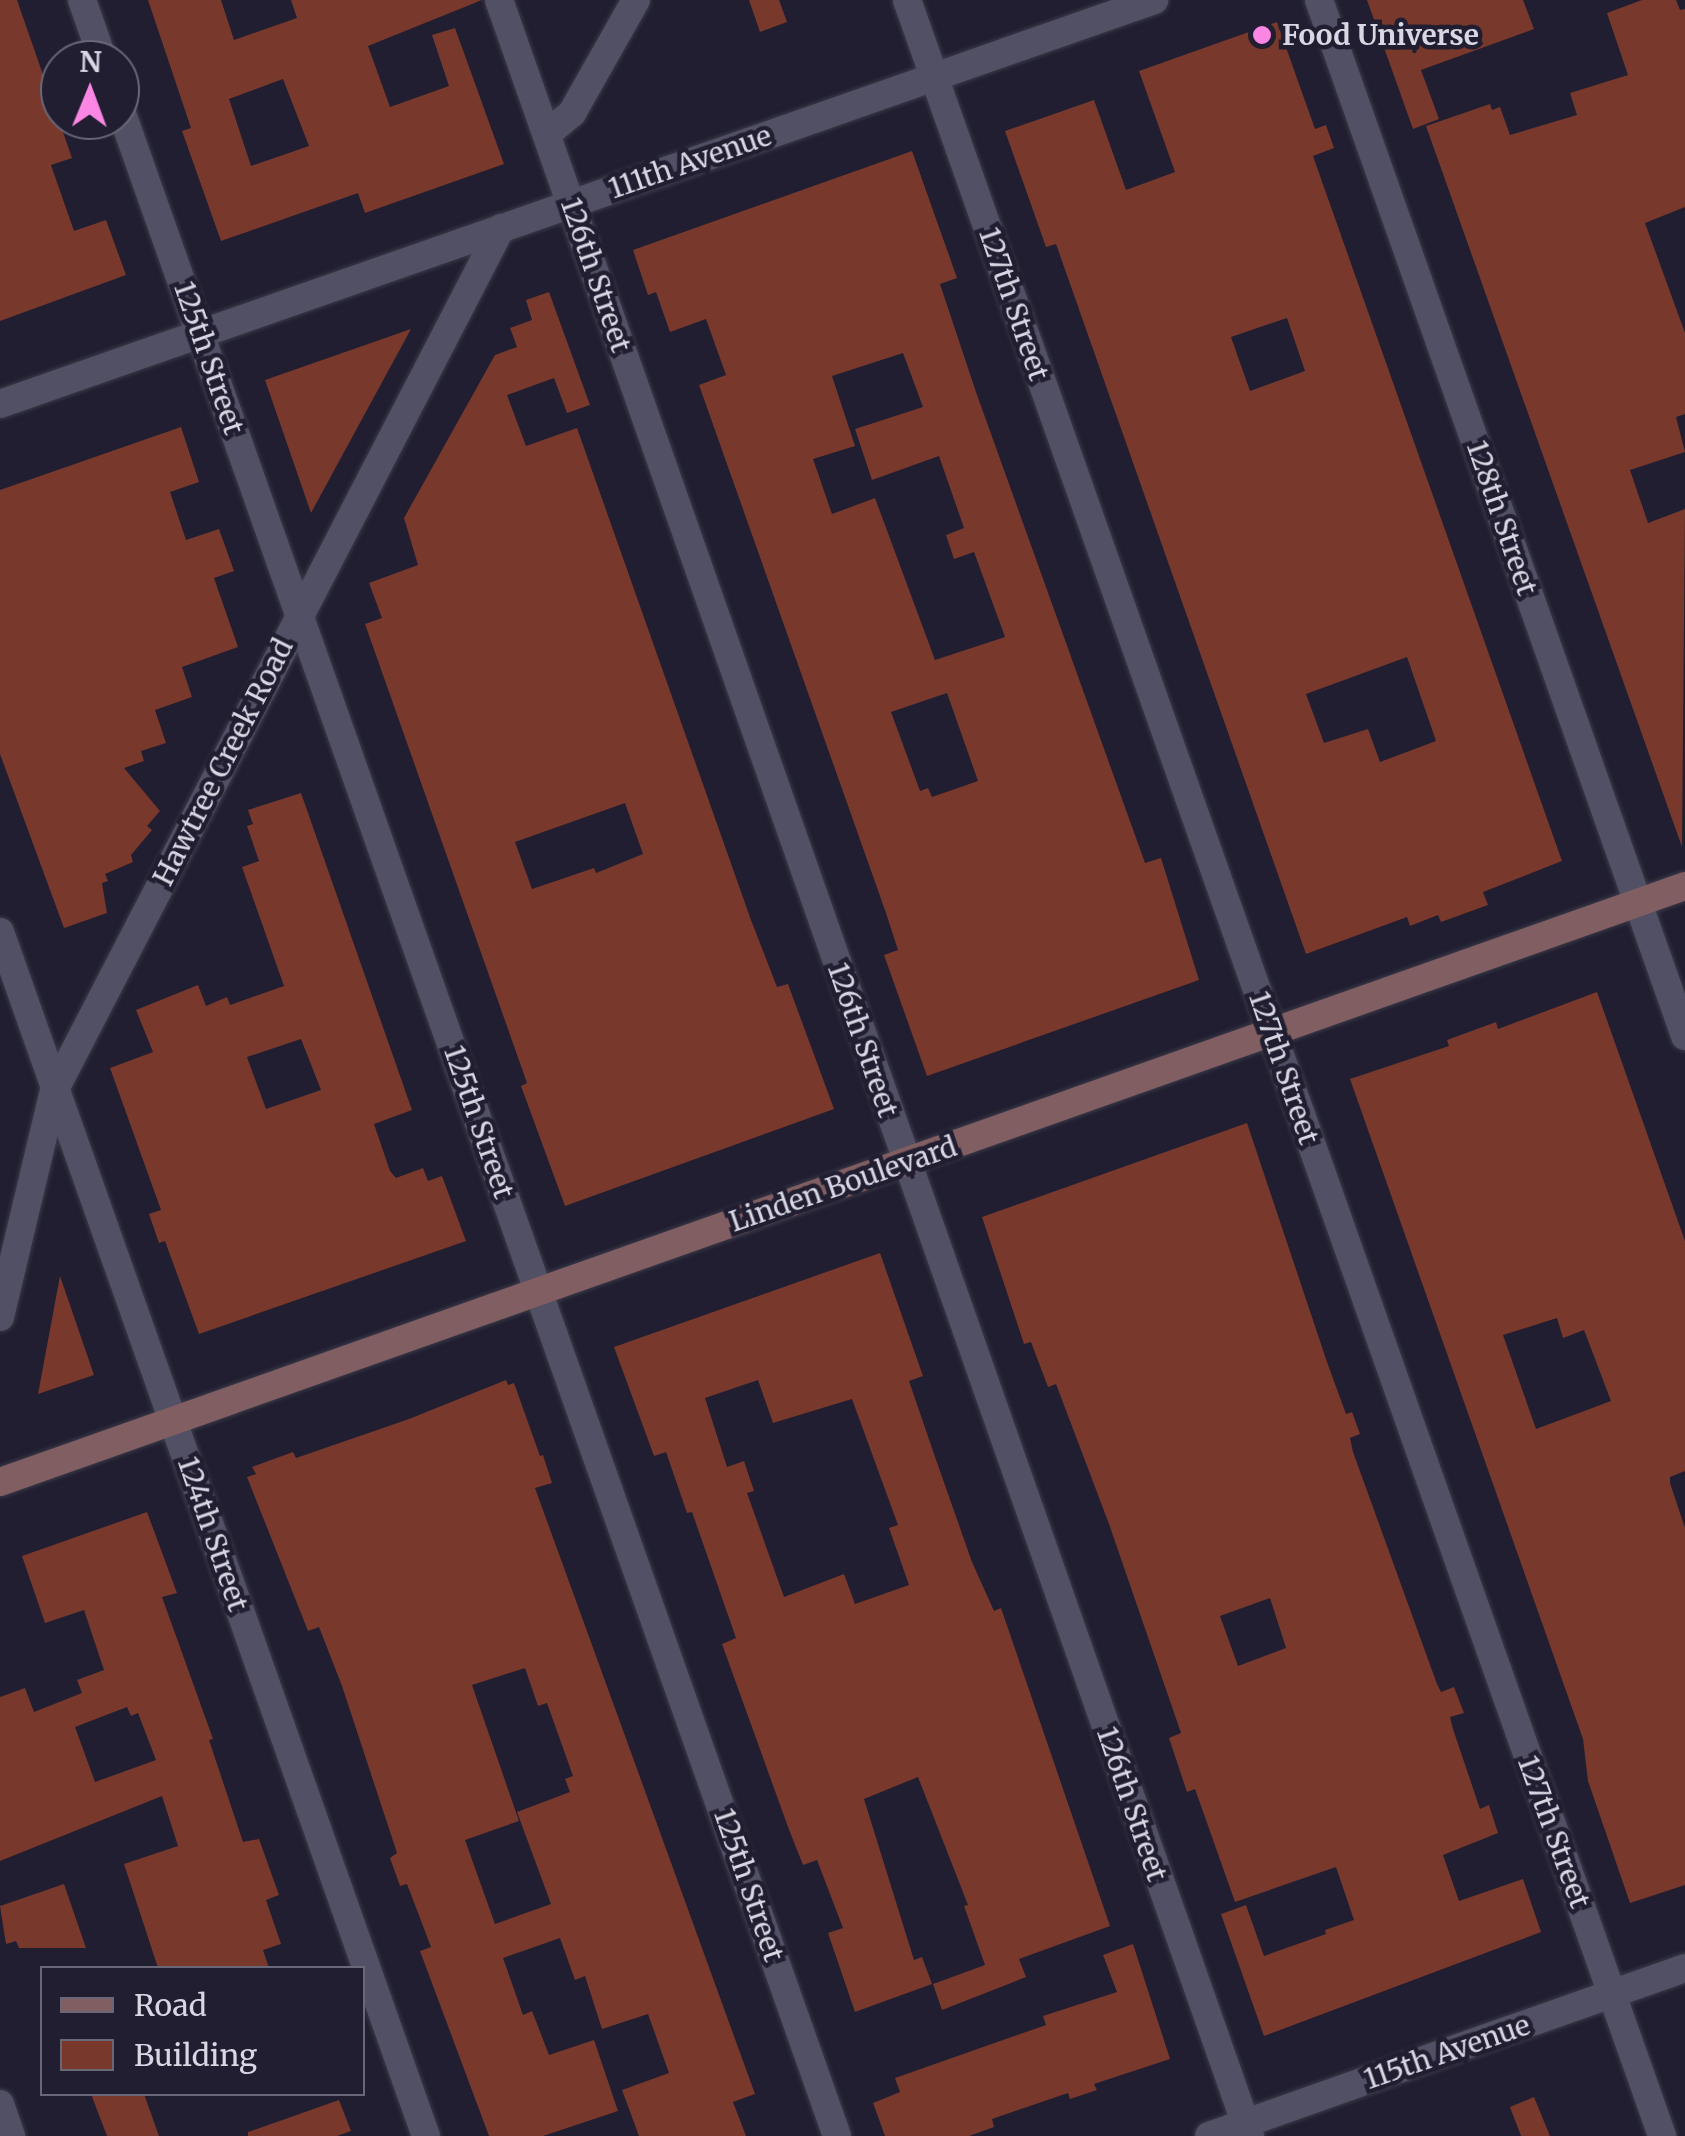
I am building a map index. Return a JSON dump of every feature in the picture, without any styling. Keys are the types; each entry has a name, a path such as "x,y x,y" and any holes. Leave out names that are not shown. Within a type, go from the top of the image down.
{"main road":[{"name":"Linden Boulevard","path":"0,1482 1685,886"}],"street":[{"path":"82,0 96,40"},
{"name":"126th Street","path":"499,0 1247,2130"},
{"path":"547,134 572,114 636,0"},
{"name":"127th Street","path":"907,0 1662,2136"},
{"name":"111th Avenue","path":"0,404 1154,0"},
{"name":"128th Street","path":"1318,0 1685,1036"},
{"name":"125th Street","path":"131,140 837,2136"},
{"name":"Hawtree Creek Road","path":"0,1316 54,1090 501,228"},
{"name":"124th Street","path":"0,932 426,2136"},
{"name":"115th Avenue","path":"1209,2136 1247,2130 1685,1968"},
{"path":"0,2104 12,2136"}],"building":[{"path":"0,0 17,0 40,66 40,140 66,140 72,158 51,165 74,231 106,220 126,275 0,321"},
{"path":"148,0 221,0 234,40 297,18 291,0 482,0 368,46 390,107 449,86 432,35 455,28 504,164 365,213 358,193 221,241 182,131 191,128","holes":["283,79 309,146 251,166 229,99"]},
{"path":"749,0 779,0 787,22 760,32"},
{"path":"1367,0 1523,0 1534,29 1421,70 1439,119 1413,129"},
{"path":"1642,0 1676,0 1680,10 1685,9 1685,207 1645,223 1685,333 1685,414 1676,417 1685,452 1630,470 1648,523 1685,509 1682,847 1426,126 1490,104 1492,110 1500,107 1510,135 1577,115 1570,93 1628,75 1607,13"},
{"path":"1277,22 1315,129 1326,125 1334,148 1313,156 1562,861 1483,892 1488,905 1441,922 1438,915 1410,926 1407,917 1306,954 1056,244 1046,247 1005,131 1094,100 1126,190 1175,172 1139,71","holes":["1287,318 1305,371 1250,391 1231,337","1407,657 1436,741 1380,762 1368,729 1324,743 1306,694"]},
{"path":"912,151 957,278 940,284 976,392 1145,863 1161,858 1199,980 927,1076 884,955 898,950 886,913 699,385 726,375 706,319 670,332 656,292 648,295 633,250","holes":["903,353 923,407 855,429 872,480 939,456 964,528 946,535 954,559 974,552 1005,637 935,660 875,498 832,514 813,459 855,446 832,376","947,693 978,781 932,797 928,788 920,791 891,712"]},
{"path":"549,292 590,405 567,413 554,378 507,395 526,446 577,428 751,920 777,987 788,984 834,1109 565,1206 521,1086 527,1083 365,624 382,618 369,583 418,565 404,518 495,355 517,347 510,328 532,320 526,300","holes":["625,803 643,854 596,873 594,868 532,889 515,842"]},
{"path":"411,329 349,443 311,513 265,380"},
{"path":"181,427 199,482 170,492 186,540 219,529 234,571 214,578 238,647 182,667 192,697 155,710 166,743 141,751 144,761 124,768 160,811 147,826 152,830 131,855 133,862 105,874 108,881 102,883 107,913 64,928 0,754 0,490"},
{"path":"301,793 412,1110 374,1124 390,1171 396,1178 423,1168 428,1181 442,1176 466,1241 199,1334 165,1241 159,1243 149,1214 161,1210 110,1068 153,1052 136,1010 198,985 206,1006 227,997 230,1005 284,986 242,867 259,861 247,826 253,824 248,810","holes":["301,1039 321,1090 266,1109 247,1057"]},
{"path":"1597,992 1685,1241 1685,1471 1670,1477 1670,1483 1685,1528 1685,1885 1630,1903 1588,1781 1583,1739 1350,1079 1449,1046 1447,1040 1496,1022 1498,1029","holes":["1557,1318 1563,1338 1584,1330 1611,1401 1536,1429 1503,1335"]},
{"path":"1247,1123 1327,1362 1346,1414 1352,1412 1360,1434 1350,1438 1353,1452 1437,1684 1441,1692 1454,1687 1464,1713 1450,1717 1453,1729 1480,1809 1489,1805 1498,1833 1443,1855 1459,1901 1523,1879 1541,1932 1264,2036 1221,1914 1246,1905 1264,1956 1326,1934 1325,1930 1354,1920 1336,1867 1235,1902 1195,1789 1187,1792 1169,1738 1181,1733 1109,1524 1056,1384 1048,1387 1031,1342 1024,1344 982,1217","holes":["1270,1598 1286,1648 1238,1666 1220,1616"]},
{"path":"880,1253 923,1376 909,1381 972,1562 994,1611 1001,1608 1110,1926 1019,1959 1026,1977 942,2010 933,1984 985,1965 964,1906 968,1905 918,1777 864,1799 914,1960 922,1957 932,1984 855,2012 828,1933 843,1928 817,1860 803,1865 788,1827 722,1644 736,1638 692,1512 687,1513 666,1452 654,1456 614,1347","holes":["758,1380 773,1423 852,1399 898,1525 889,1528 909,1585 855,1604 844,1574 784,1597 747,1493 754,1491 744,1461 727,1467 705,1398"]},
{"path":"60,1276 94,1375 38,1394"},
{"path":"506,1380 508,1385 514,1383 552,1483 535,1488 755,2094 733,2102 746,2136 639,2136 622,2090 669,2073 648,2014 602,2029 585,1976 575,1980 560,1938 503,1958 523,2015 532,2011 549,2055 594,2040 618,2111 543,2136 489,2136 420,1951 431,1947 407,1884 400,1886 390,1858 397,1853 342,1686 319,1627 308,1631 247,1477 256,1474 252,1467 293,1452 296,1458","holes":["525,1668 538,1706 547,1703 573,1776 565,1779 570,1792 517,1812 551,1904 495,1924 465,1840 519,1821 472,1685"]},
{"path":"147,1512 177,1593 162,1597 213,1739 209,1740 243,1842 259,1839 279,1895 266,1900 281,1944 263,1950 268,1966 157,1966 124,1864 178,1846 162,1796 0,1861 0,1697 25,1688 34,1712 82,1693 77,1680 104,1670 84,1610 45,1623 22,1556","holes":["127,1707 131,1716 138,1713 156,1760 95,1782 75,1727"]},
{"path":"64,1884 86,1948 19,1948 16,1941 6,1944 0,1906"},
{"path":"1133,1944 1170,2059 1094,2084 1097,2090 1070,2099 1068,2093 992,2119 994,2127 969,2136 885,2136 873,2103 900,2092 895,2078 1046,2025 1043,2016 1117,1992 1103,1955"},
{"path":"92,2096 145,2096 159,2136 107,2136"},
{"path":"1534,2097 1550,2136 1521,2136 1510,2107"},
{"path":"339,2100 351,2131 337,2136 248,2136 248,2132"}],"place":[{"name":"Food Universe","path":"1262,35"}]}
